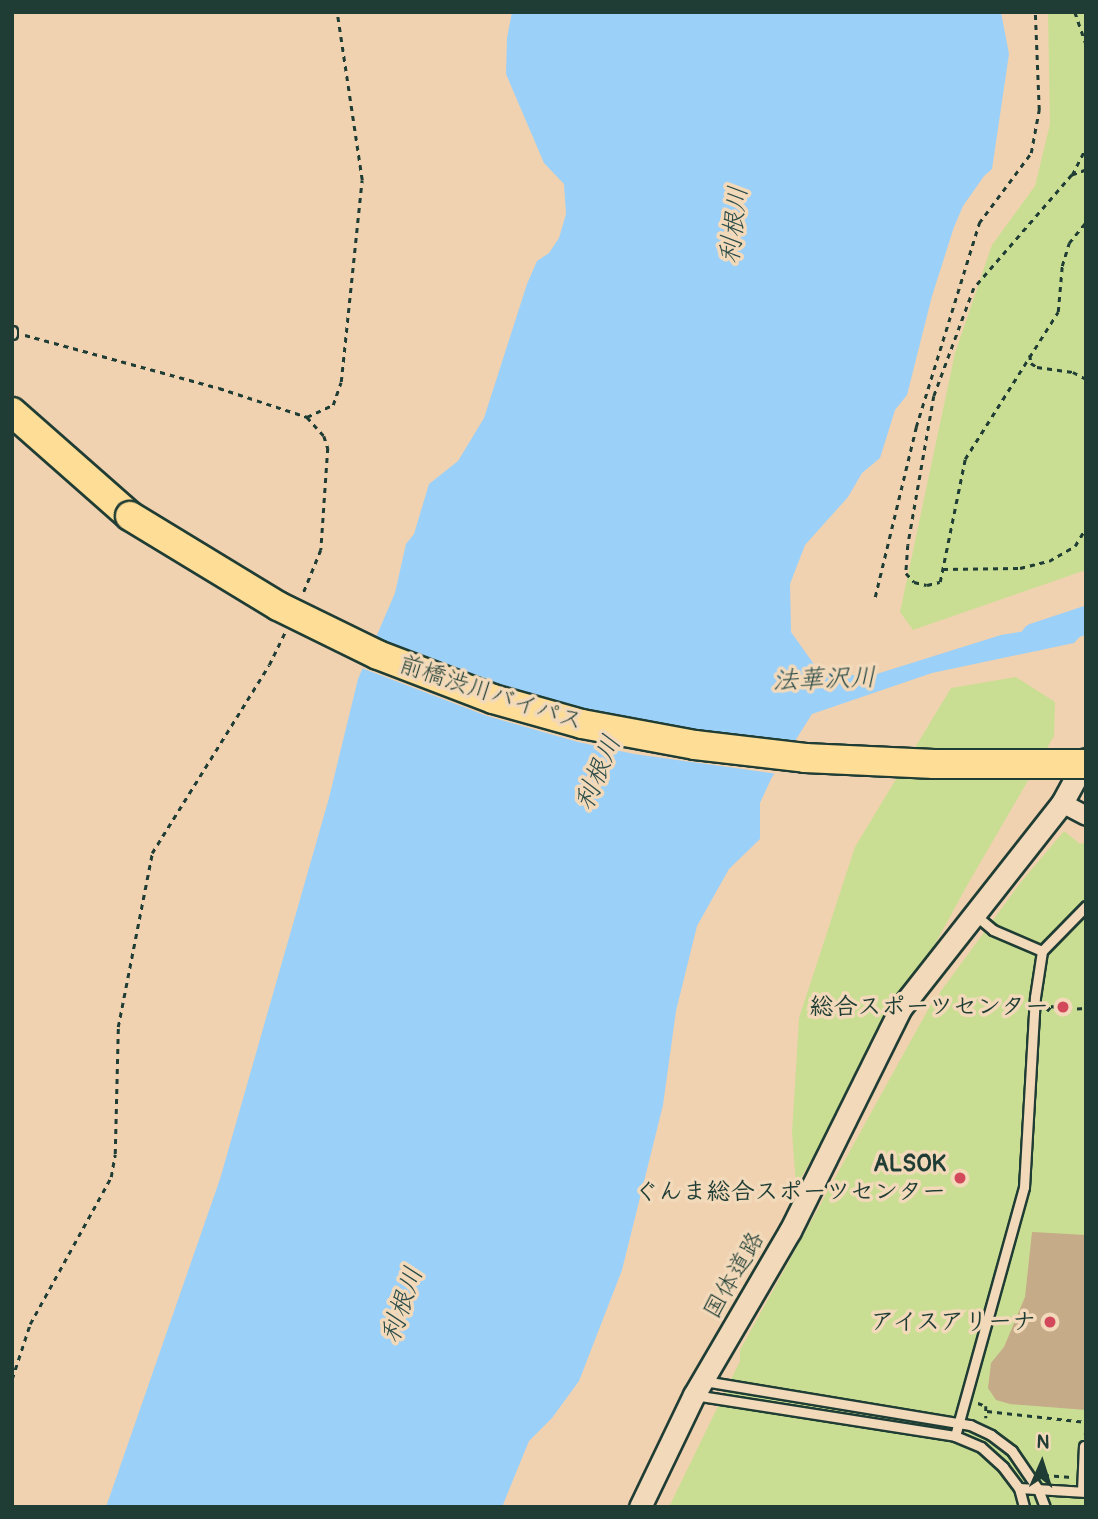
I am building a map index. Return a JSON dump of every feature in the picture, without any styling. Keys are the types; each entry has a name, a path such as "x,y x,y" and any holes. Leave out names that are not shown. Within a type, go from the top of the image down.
{"highway":[{"name":"前橋渋川バイパス","path":"12,412 130,516 278,606 378,654 493,699 582,724 695,745 805,758 947,764 1086,764"},
{"path":"12,431 76,481 130,516"}],"street":[{"name":"国体道路","path":"640,1507 698,1388 790,1231 900,1009 1062,803 1086,759"},
{"path":"1062,803 1086,816"}],"lane":[{"path":"955,1436 1024,1187 1035,997 1042,951 1086,906"},
{"path":"974,914 993,930 1042,951"},
{"path":"698,1388 958,1421 1002,1442 1038,1489 1045,1507"},
{"path":"698,1388 955,1436 991,1455 1019,1488 1024,1507"},
{"path":"1019,1488 1084,1492 1084,1446"}],"path":[{"path":"307,417 333,405 341,382 362,180 337,12"},
{"path":"875,597 915,427 979,223 1031,153 1039,110 1035,12"},
{"path":"1075,12 1086,44"},
{"path":"1086,148 1072,175 974,288 934,396 908,545 906,573 914,582 927,585 940,582 965,459 1058,312 1062,266 1069,243 1086,222"},
{"path":"1072,175 1086,170"},
{"path":"12,332 219,388 307,417 324,436 328,448 321,551 302,597"},
{"path":"1030,355 1031,363 1037,368 1073,372 1086,379"},
{"path":"943,569 1020,568 1049,561 1074,546 1086,528"},
{"path":"12,1380 30,1324 111,1177 115,1154 118,1027 152,853 269,665 285,631"},
{"path":"987,1411 1086,1422"}],"green space":[{"path":"1048,12 1086,12 1086,570 913,630 900,612 955,353 992,245 1035,186 1050,124"},
{"path":"1016,677 1055,702 1054,736 969,882 882,1041 796,1186 792,1132 799,1018 855,847 951,688"},
{"name":"ALSOK ぐんま総合スポーツセンター","path":"1064,831 1080,844 1086,842 1086,1507 669,1507 740,1361 740,1350 930,1006 1021,882"}],"water":[{"name":"利根川","path":"512,12 1001,12 1009,54 992,169 963,206 954,227 932,296 907,395 895,410 880,458 862,473 848,497 805,545 790,584 791,632 818,670 867,677 1001,635 1067,624 1084,632 1074,643 932,673 812,714 771,779 760,803 760,839 729,869 697,926 676,1011 663,1105 622,1270 579,1381 552,1418 529,1441 502,1507 106,1507 220,1179 329,798 358,679 395,593 406,544 414,534 429,484 458,461 484,418 527,284 537,261 549,253 559,238 566,214 564,184 544,163 506,74 507,38"}],"pier":[{"path":"371,640 496,687 641,725 796,746 778,774 634,754 578,742 487,716 359,667"}],"building":[{"name":"アイスアリーナ","path":"1032,1232 1086,1235 1086,1410 1010,1404 996,1400 988,1388 991,1363 1004,1347 1025,1297"}],"waterway":[{"name":"法華沢川","path":"1035,637 1086,620"}],"place":[{"name":"総合スポーツセンター","path":"1063,1007"},
{"name":"ALSOK ぐんま総合スポーツセンター","path":"960,1178"},
{"name":"アイスアリーナ","path":"1050,1322"}]}
